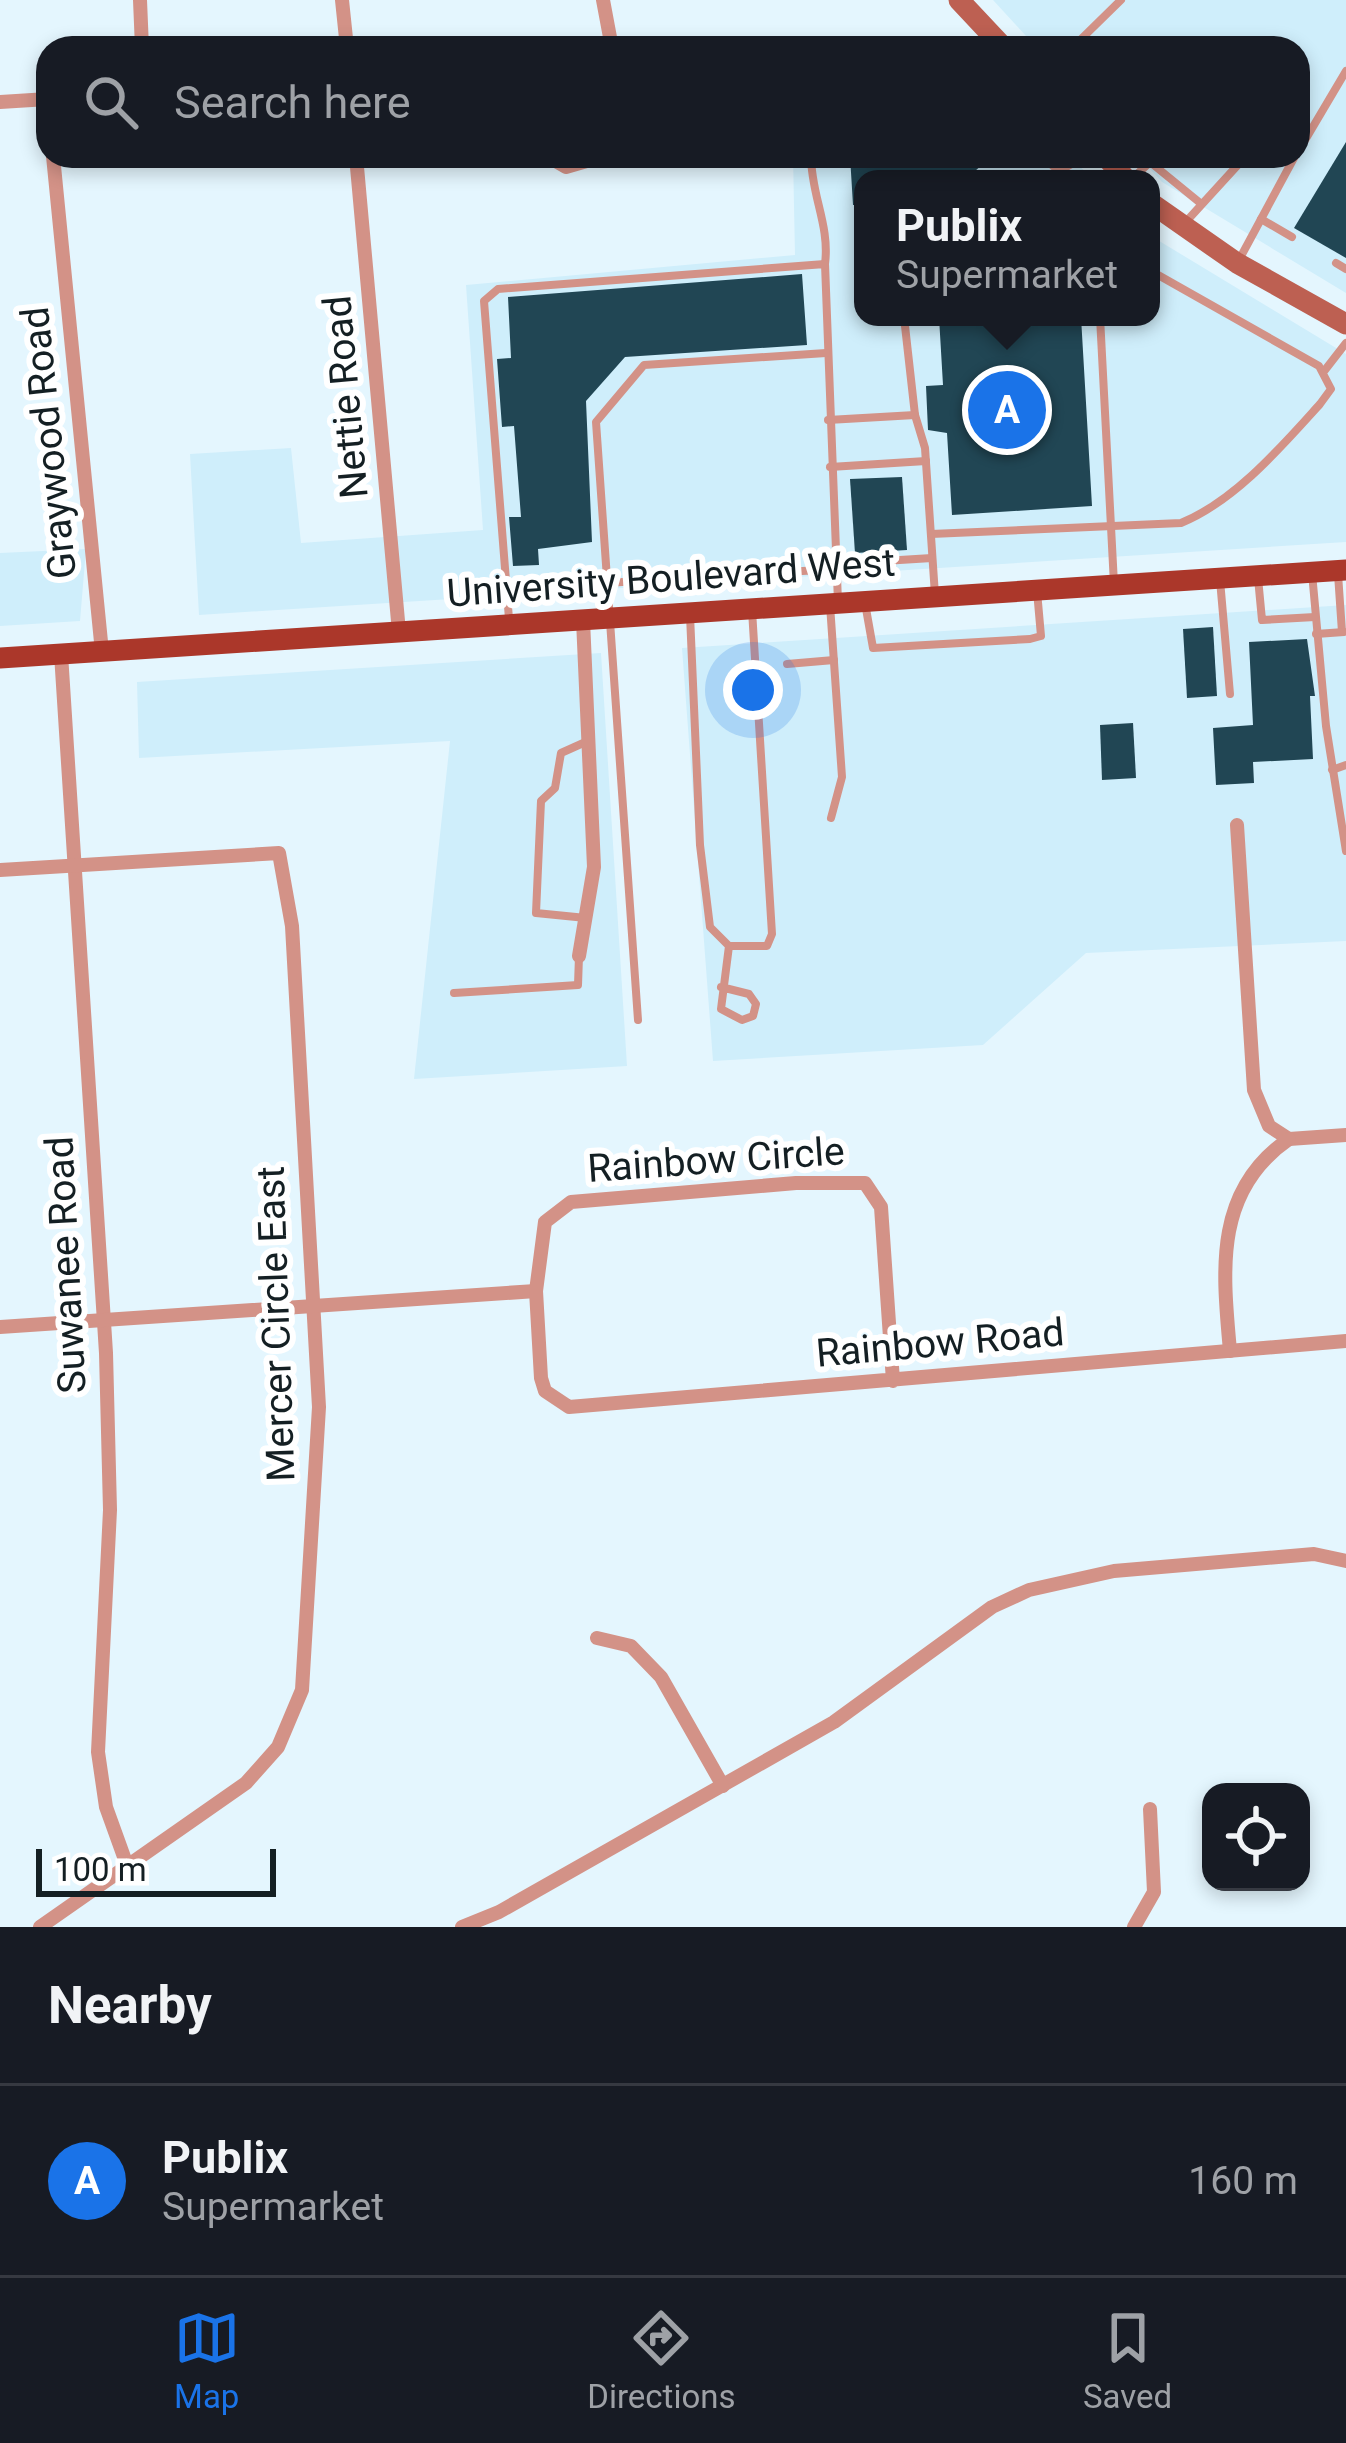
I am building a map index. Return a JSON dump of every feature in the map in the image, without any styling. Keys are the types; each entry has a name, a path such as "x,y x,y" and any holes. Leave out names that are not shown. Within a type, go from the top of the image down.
{"main road":[{"path":"959,0 993,36"},
{"path":"1160,210 1237,263 1346,324"},
{"name":"University Boulevard West","path":"0,658 1342,570"}],"street":[{"path":"140,0 142,36"},
{"path":"342,0 345,36"},
{"path":"602,0 610,36"},
{"path":"0,103 36,101"},
{"name":"Graywood Road","path":"54,168 102,652"},
{"name":"Nettie Road","path":"357,168 399,632"},
{"path":"579,956 594,867 583,620"},
{"name":"Suwanee Road","path":"61,654 103,1321 110,1510 98,1752 106,1807 128,1868"},
{"path":"1237,825 1254,1090 1269,1126 1289,1139 1346,1135"},
{"name":"Mercer Circle East","path":"40,1927 194,1821 263,1766 284,1737 302,1690 319,1406 292,926 279,853 74,866"},
{"path":"0,870 74,866"},
{"path":"1231,1351 1225,1237 1249,1185 1289,1139"},
{"name":"Rainbow Circle","path":"545,1391 536,1291 545,1222 571,1202 814,1182 865,1183 881,1207 893,1381"},
{"path":"0,1327 536,1291"},
{"name":"Rainbow Road","path":"545,1391 569,1407 1346,1341"},
{"path":"462,1927 500,1919 834,1722 992,1607 1029,1590 1083,1575 1137,1569 1314,1554 1346,1562"},
{"path":"597,1638 631,1646 661,1677 723,1786"},
{"path":"1134,1927 1154,1892 1150,1810"}],"lane":[{"path":"1084,36 1121,0"},
{"path":"1310,132 1346,71"},
{"path":"811,168 811,191 827,231 834,660 842,778 831,818"},
{"path":"1161,168 1199,202"},
{"path":"1181,227 1234,168"},
{"path":"1237,263 1289,168"},
{"path":"1261,220 1292,237"},
{"path":"509,625 484,301 498,289 825,264"},
{"path":"931,533 1111,522 1124,528 1181,523 1200,515 1286,442 1320,404 1331,388 1325,370 1160,276"},
{"path":"905,326 915,415 926,461 935,597"},
{"path":"1100,326 1114,585"},
{"path":"1325,370 1346,344"},
{"path":"638,1020 596,422 644,364 826,353"},
{"path":"828,420 915,415"},
{"path":"830,467 926,461"},
{"path":"605,583 932,558"},
{"path":"1316,634 1344,632 1342,570"},
{"path":"1312,572 1332,770 1346,851"},
{"path":"1258,576 1262,620 1315,617"},
{"path":"1220,578 1230,694"},
{"path":"865,602 873,648 1011,640 1041,636 1037,590"},
{"path":"690,614 700,845 710,928 729,946 767,946 772,934 752,609"},
{"path":"787,664 834,660"},
{"path":"587,918 536,913 542,802 555,788 561,753 590,740"},
{"path":"1332,770 1346,766"},
{"path":"721,987 749,994 756,1004 753,1016 730,1017 721,1009 721,987 729,946"},
{"path":"454,993 578,985 579,956"}],"path":[{"path":"814,562 813,550 824,550"}],"shaded area":[{"path":"993,0 1346,0 1346,293 1162,182 1160,170 1149,168 1310,168 1310,36 1026,36"},
{"path":"793,168 1081,168 854,170 854,326 1160,326 1160,241 1346,354 1346,542 199,615 190,454 291,448 301,543 483,530 466,285 795,255"},
{"path":"86,549 80,621 0,626 0,553"},
{"path":"1346,605 1346,941 1086,953 983,1045 713,1061 682,648"},
{"path":"601,653 627,1066 414,1079 450,741 139,758 137,682"}],"building":[{"path":"1346,142 1346,258 1294,228"},
{"path":"851,168 978,168 854,170 853,205"},
{"path":"802,274 807,345 625,357 586,401 592,542 538,549 539,565 513,566 509,517 521,517 514,426 502,427 497,359 511,358 508,297"},
{"path":"940,326 1082,326 1092,506 952,515 947,433 928,430 926,386 943,385"},
{"path":"902,477 907,550 855,553 850,479"},
{"path":"1213,627 1217,696 1187,698 1183,629"},
{"path":"1307,639 1315,696 1310,696 1313,759 1253,762 1254,783 1216,785 1213,728 1253,725 1249,642"},
{"path":"1133,723 1136,778 1102,780 1100,725"}],"place":[{"name":"Publix","path":"1007,410"}]}
